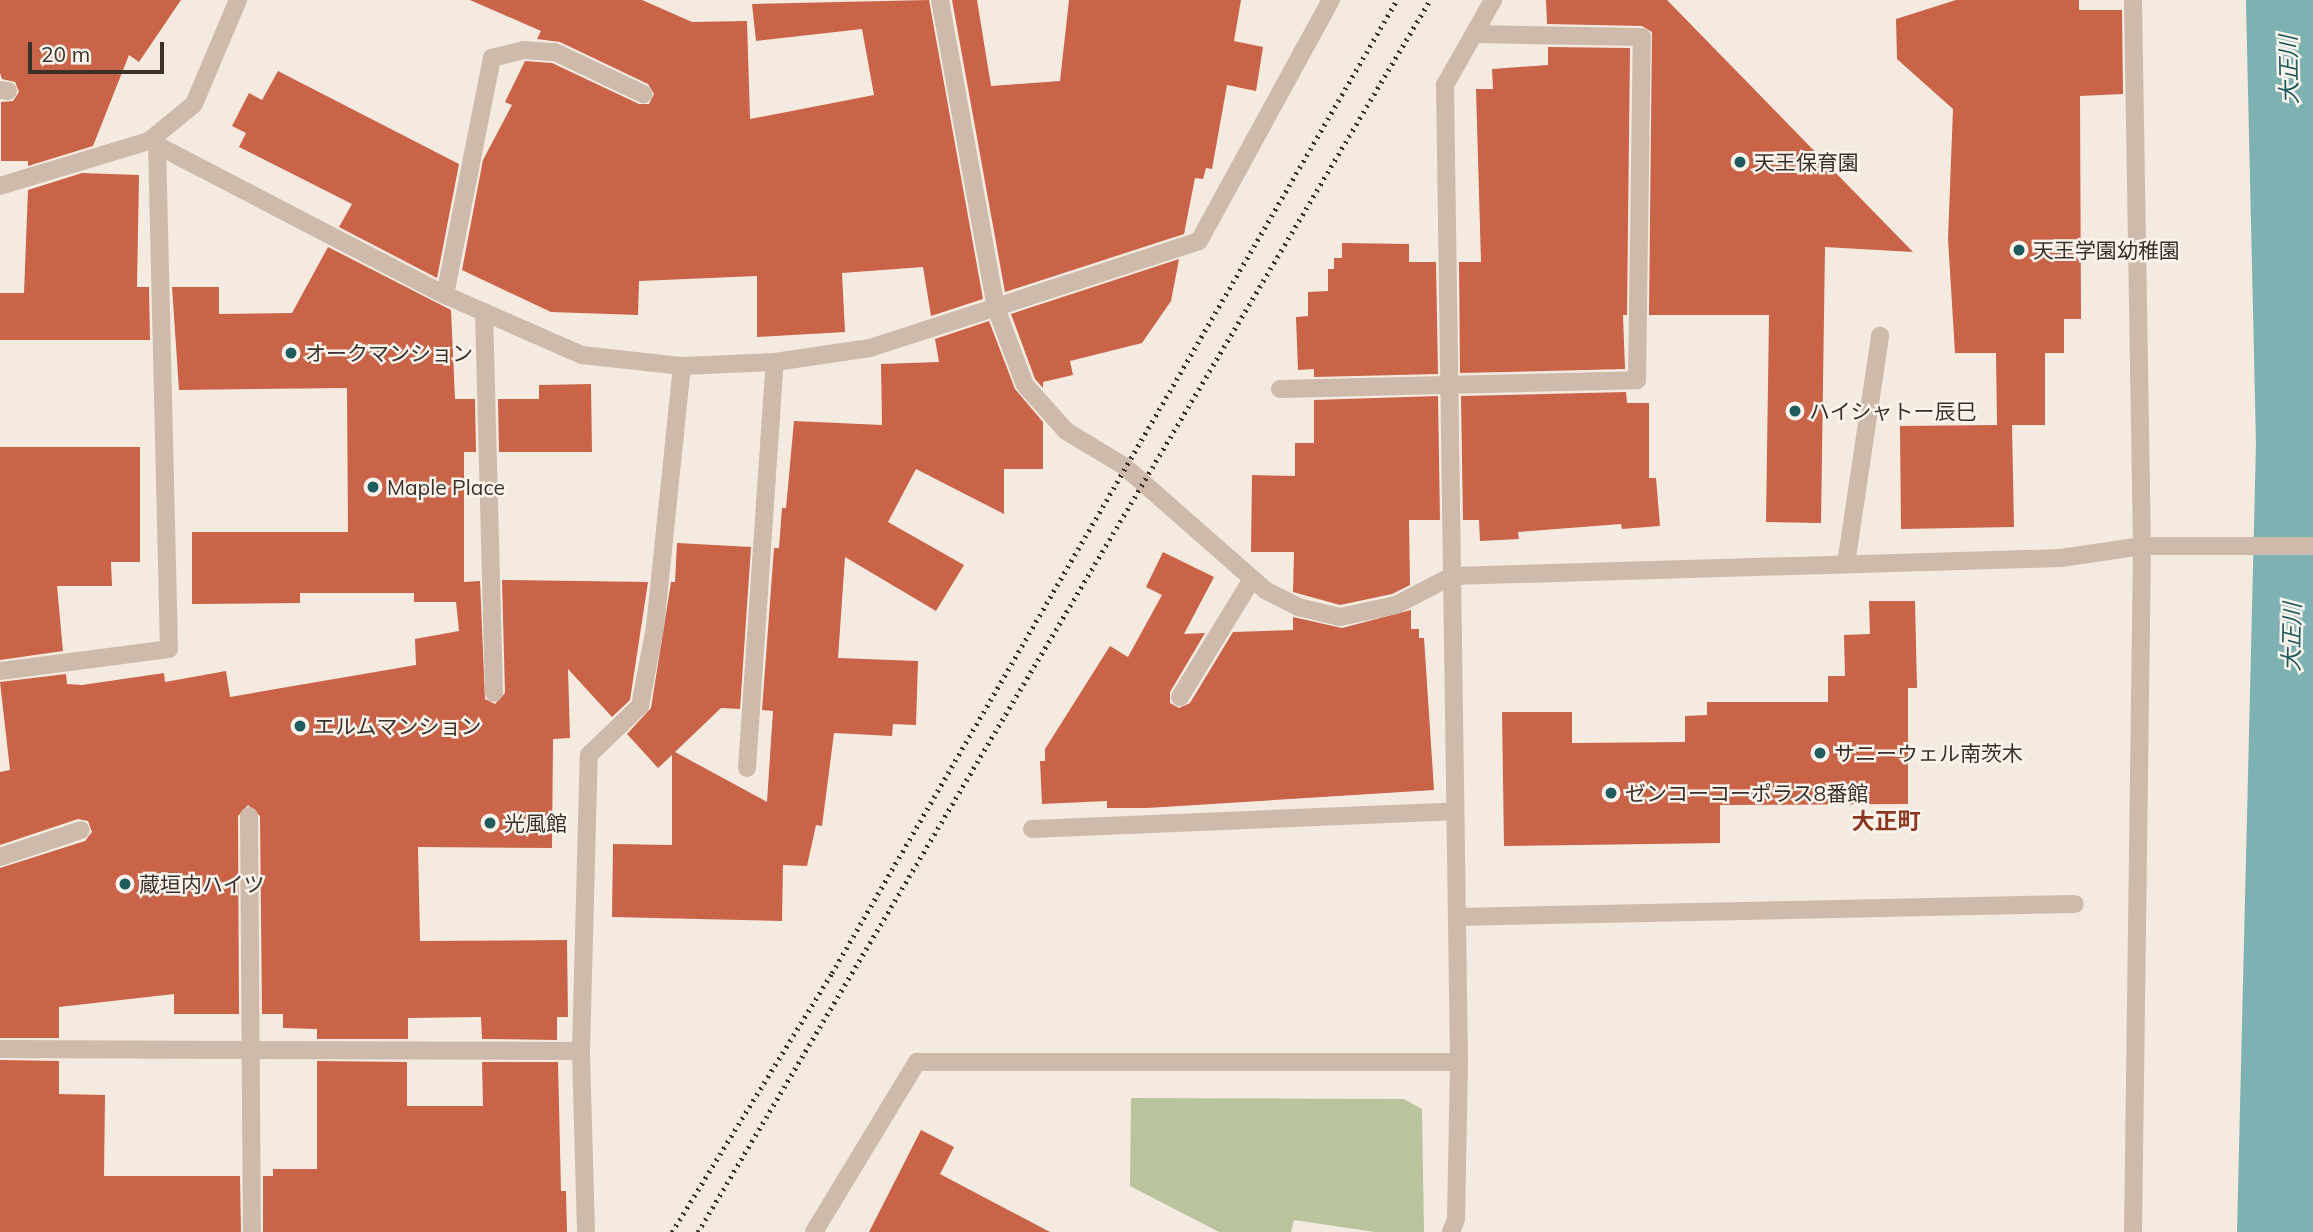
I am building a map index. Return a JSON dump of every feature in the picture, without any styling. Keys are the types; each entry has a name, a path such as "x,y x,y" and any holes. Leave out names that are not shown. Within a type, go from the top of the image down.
{"street":[{"path":"0,186 153,143 194,103 238,0"},
{"path":"940,0 996,308 1025,385 1066,431 1124,466 1252,579 1298,607 1340,617 1396,605 1452,576 2060,558 2142,546 2313,546"},
{"path":"153,143 445,295 582,355 681,366 775,362 870,348 1199,241 1331,0"},
{"path":"1451,1232 1456,1219 1459,1062 1453,811 1445,85 1493,0"},
{"path":"2133,0 2142,546 2133,1232"},
{"path":"1280,389 1637,380 1642,37 1474,34"},
{"path":"445,295 492,58 524,50 555,52 643,94"},
{"path":"0,671 169,649 153,143"},
{"path":"484,312 494,693"},
{"path":"1846,564 1880,336"},
{"path":"747,768 775,362"},
{"path":"586,1232 581,1051 589,755 640,706 654,626 681,366"},
{"path":"1180,697 1252,579"},
{"path":"1032,829 1453,811"},
{"path":"249,816 252,1232"},
{"path":"0,857 81,830"},
{"path":"1457,917 2075,904"},
{"path":"0,1049 581,1051"},
{"path":"814,1232 917,1062 1459,1062"}],"green space":[{"path":"1131,1098 1404,1099 1422,1109 1424,1232 1375,1232 1294,1220 1291,1232 1219,1232 1130,1186"}],"building":[{"path":"0,0 181,0 139,62 129,55 93,146 28,166 28,161 1,161 1,102 13,101 19,92 15,82 2,79 0,73"},
{"path":"470,0 642,0 692,22 747,21 750,119 874,95 862,29 756,41 752,4 929,0 983,299 931,316 923,267 842,273 845,332 757,337 757,276 639,281 638,315 551,312 462,270 483,160 512,105 505,102 525,61 552,63 639,104 649,104 654,94 648,84 560,42 537,39 541,31"},
{"path":"952,0 977,0 991,86 1060,81 1069,0 1241,0 1234,41 1263,47 1256,91 1227,85 1212,169 1206,168 1203,179 1195,178 1184,234 1005,292"},
{"path":"1546,0 1667,0 1913,252 1825,247 1821,523 1766,522 1769,315 1649,315 1652,32 1642,26 1547,24"},
{"path":"1956,0 2079,0 2079,10 2122,10 2123,94 2080,96 2081,319 2064,319 2064,353 2045,353 2045,425 2012,425 2014,527 1901,529 1900,426 1997,425 1996,353 1955,353 1948,239 1953,109 1897,59 1896,19"},
{"path":"1548,47 1630,48 1627,315 1623,315 1625,369 1460,373 1459,262 1481,262 1476,89 1493,89 1492,69 1548,65"},
{"path":"278,71 459,164 437,278 339,227 352,204 239,147 246,133 232,126 249,93 262,100"},
{"path":"82,173 139,175 137,287 149,287 150,340 0,340 0,293 24,293 28,190"},
{"path":"1342,243 1409,244 1409,262 1436,262 1438,374 1314,377 1314,369 1298,370 1296,317 1308,316 1308,292 1328,291 1328,269 1334,269 1334,258 1342,258"},
{"path":"328,247 451,310 455,399 475,399 476,452 464,452 464,582 480,581 485,699 495,704 505,693 502,580 648,582 630,700 612,717 568,669 570,738 553,739 552,848 418,847 420,941 567,940 568,1017 557,1017 557,1040 482,1039 481,1017 408,1018 408,1039 317,1039 317,1029 283,1028 283,1014 262,1014 260,816 248,805 238,816 239,1014 174,1014 174,994 59,1007 59,1038 0,1038 0,868 85,841 92,832 88,821 78,819 0,845 0,772 10,770 0,682 66,674 67,684 82,685 164,673 165,682 226,671 230,697 416,665 415,639 459,631 456,602 414,602 414,593 300,593 300,603 192,604 192,532 348,532 347,388 179,390 172,287 219,287 219,314 292,313"},
{"path":"1179,259 1171,301 1142,343 1070,361 1073,375 1043,382 1043,388 1035,379 1011,314"},
{"path":"989,321 1015,389 1043,422 1043,469 1004,469 1004,514 916,469 888,522 964,565 936,611 845,557 838,658 918,661 916,725 893,724 892,736 834,733 822,826 816,825 807,866 783,865 782,921 612,917 613,844 672,845 672,755 658,768 627,734 651,708 671,582 675,582 677,543 751,547 740,709 721,708 675,752 767,802 773,711 762,710 774,548 779,548 782,508 786,508 794,421 882,425 881,364 939,362 935,339"},
{"path":"591,384 592,452 499,452 498,399 539,399 539,385"},
{"path":"1626,392 1627,403 1649,403 1649,478 1656,478 1660,526 1622,529 1621,524 1518,532 1519,539 1480,541 1479,520 1463,520 1461,396"},
{"path":"1438,396 1440,520 1409,520 1410,585 1392,594 1340,605 1293,592 1294,552 1251,552 1252,475 1295,476 1295,443 1314,443 1314,400"},
{"path":"0,447 140,447 140,562 111,562 112,586 57,586 63,651 0,660"},
{"path":"1163,552 1214,577 1184,634 1205,633 1170,692 1170,703 1179,708 1190,703 1233,632 1293,630 1293,617 1342,628 1411,610 1411,629 1419,629 1419,638 1424,638 1434,790 1147,808 1107,808 1107,801 1042,804 1040,761 1045,761 1045,749 1110,646 1128,657 1162,595 1146,587"},
{"path":"1869,601 1915,601 1917,688 1908,688 1908,804 1720,805 1720,843 1504,846 1502,712 1572,712 1572,743 1685,742 1685,716 1707,715 1707,702 1828,702 1828,676 1845,676 1844,635 1870,634"},
{"path":"0,1060 59,1061 59,1094 105,1095 104,1176 240,1176 241,1232 0,1232"},
{"path":"317,1061 407,1062 407,1106 483,1106 482,1062 558,1062 561,1191 566,1191 567,1232 263,1232 263,1176 273,1176 273,1169 317,1169"},
{"path":"921,1130 954,1147 940,1174 1050,1232 869,1232"}],"waterway":[{"name":"大正川","path":"2278,1232 2297,443 2287,0"}],"railway":[{"path":"672,1232 832,973 1397,0"},
{"path":"698,1232 1430,0"}],"place":[{"name":"天王保育園","path":"1740,162"},
{"name":"天王学園幼稚園","path":"2019,250"},
{"name":"オークマンション","path":"291,353"},
{"name":"ハイシャトー辰巳","path":"1795,411"},
{"name":"Maple Place","path":"373,487"},
{"name":"エルムマンション","path":"300,726"},
{"name":"サニーウェル南茨木","path":"1820,753"},
{"name":"ゼンコーコーポラス8番館","path":"1611,793"},
{"name":"光風館","path":"490,823"},
{"name":"蔵垣内ハイツ","path":"125,884"}],"district":[{"name":"大正町","path":"1886,821"}]}
